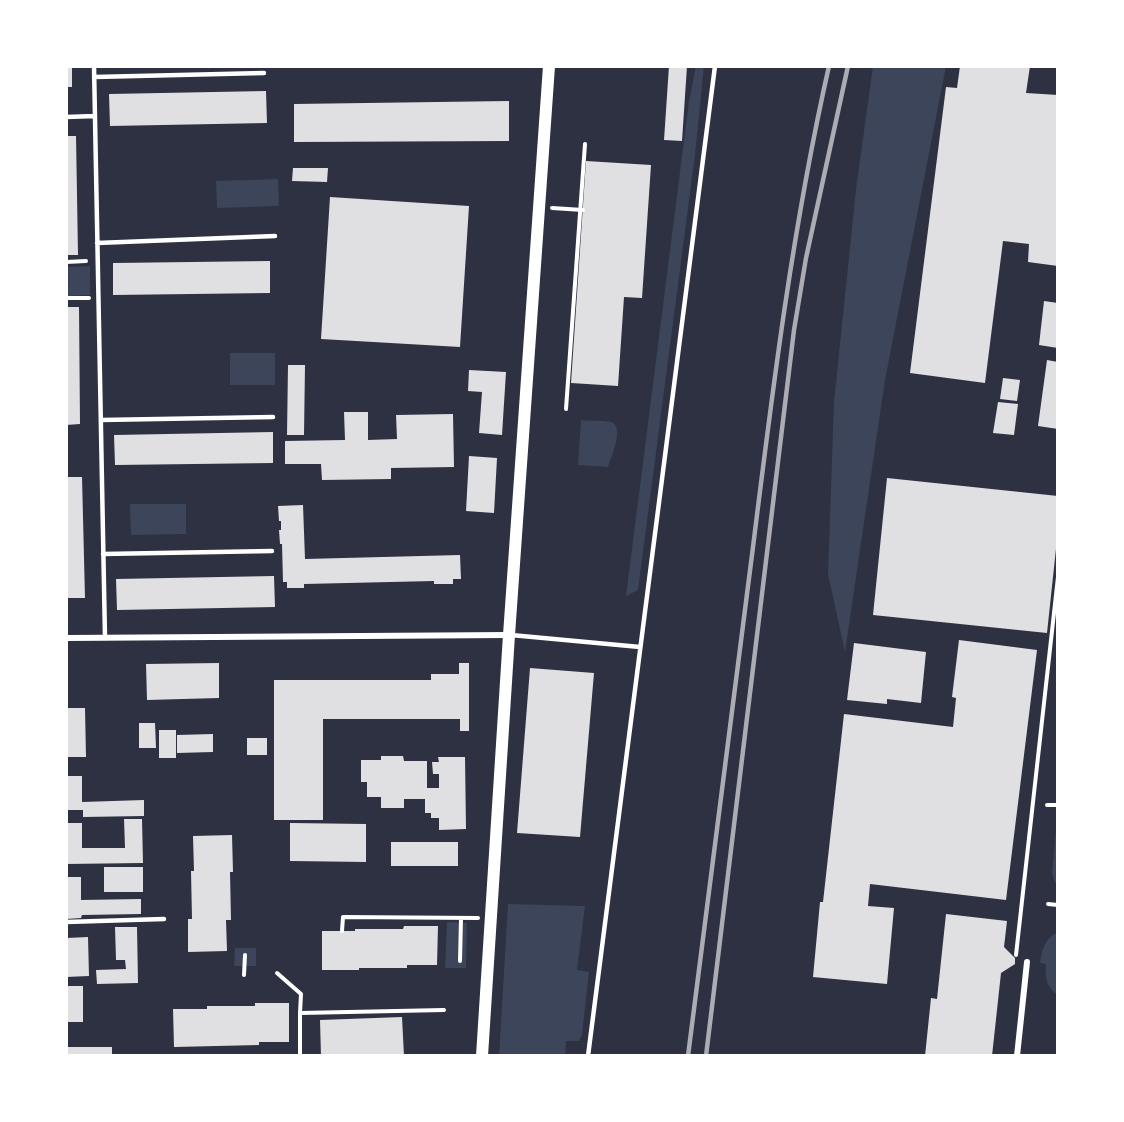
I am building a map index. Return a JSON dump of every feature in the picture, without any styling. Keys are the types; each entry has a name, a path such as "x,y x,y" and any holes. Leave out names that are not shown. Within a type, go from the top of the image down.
{"main road":[{"path":"482,1056 508,635 549,66"}],"street":[{"path":"66,638 508,635"},
{"path":"1017,1056 1028,962"}],"lane":[{"path":"94,66 105,638"},
{"path":"588,1056 715,66"},
{"path":"94,77 264,73"},
{"path":"66,117 95,116"},
{"path":"97,243 275,236"},
{"path":"101,420 273,417"},
{"path":"103,554 272,551"},
{"path":"508,635 640,647"},
{"path":"66,922 164,919"}],"path":[{"path":"566,409 585,144"},
{"path":"539,208 582,210"},
{"path":"66,262 97,261"},
{"path":"66,298 98,297"},
{"path":"1016,956 1058,578"},
{"path":"1047,804 1058,806"},
{"path":"1048,904 1058,905"},
{"path":"342,931 343,917 491,919"},
{"path":"460,962 461,918"},
{"path":"244,975 245,956"},
{"path":"277,973 301,994 300,1056"},
{"path":"300,1013 444,1010"}],"shaded area":[{"path":"696,66 704,66 695,155 638,590 626,596 689,101"},
{"path":"873,66 946,66 885,380 845,652 828,574 834,402 856,189"},
{"path":"278,179 279,206 217,208 216,181"},
{"path":"90,266 90,295 66,296 66,267"},
{"path":"230,353 275,353 275,385 230,385"},
{"path":"581,420 607,421 615,425 616,443 608,467 578,465"},
{"path":"130,504 186,504 186,534 131,535"},
{"path":"1058,826 1058,890 1052,874"},
{"path":"508,904 585,906 577,970 589,972 582,1035 579,1041 566,1041 565,1056 499,1056"},
{"path":"447,922 467,923 466,968 445,968"},
{"path":"1058,932 1058,995 1047,982 1046,964 1040,963 1045,944"},
{"path":"235,948 256,948 256,966 234,966"}],"building":[{"path":"66,66 72,66 72,87 66,87"},
{"path":"669,66 687,66 682,141 664,140"},
{"path":"960,66 1030,66 1026,93 1058,95 1058,266 1028,262 1029,244 1003,241 985,383 910,373 946,87 957,88"},
{"path":"266,91 267,123 110,126 109,94"},
{"path":"509,101 509,141 294,142 294,104"},
{"path":"66,136 76,136 78,255 66,255"},
{"path":"586,161 651,165 642,298 624,297 618,386 571,383"},
{"path":"293,168 328,168 327,182 292,181"},
{"path":"330,197 469,206 460,347 321,339"},
{"path":"270,261 270,293 113,295 113,263"},
{"path":"1044,301 1058,303 1058,348 1039,345"},
{"path":"66,307 79,307 80,424 66,425"},
{"path":"1047,360 1058,362 1058,429 1038,426"},
{"path":"288,365 305,365 304,435 287,435"},
{"path":"469,370 506,372 502,435 479,433 482,392 468,391"},
{"path":"1003,378 1020,380 1017,401 1000,399"},
{"path":"998,402 1018,404 1014,435 993,433"},
{"path":"344,412 368,412 368,440 397,439 396,415 453,414 454,467 391,468 391,479 322,480 321,464 285,464 285,441 345,440"},
{"path":"273,432 273,463 115,465 114,435"},
{"path":"469,456 497,458 494,513 466,511"},
{"path":"66,477 82,477 85,598 66,598"},
{"path":"887,478 1058,496 1058,530 1047,633 873,615"},
{"path":"303,505 305,559 460,555 461,579 453,579 453,584 434,584 434,581 304,584 304,588 287,588 287,582 283,582 282,544 280,544 279,530 281,530 281,521 279,521 278,506"},
{"path":"274,576 275,607 117,610 116,579"},
{"path":"959,640 1037,650 1006,900 870,884 868,906 894,908 887,984 813,977 820,902 823,902 844,714 953,727 956,698 952,697"},
{"path":"854,643 926,652 921,703 887,699 887,704 847,700"},
{"path":"219,663 219,698 147,700 146,664"},
{"path":"459,663 469,663 469,731 460,731 460,719 323,719 323,820 274,820 274,680 431,680 431,674 459,674"},
{"path":"530,668 594,673 580,837 517,833"},
{"path":"66,708 85,708 86,757 66,757"},
{"path":"139,723 155,723 156,748 139,748"},
{"path":"159,730 176,730 176,758 159,758"},
{"path":"213,734 213,752 177,753 177,735"},
{"path":"247,738 267,738 267,755 247,755"},
{"path":"381,756 403,756 404,761 427,761 427,788 439,788 439,774 433,774 432,762 439,762 438,757 465,757 466,829 439,830 439,818 431,818 431,813 425,813 425,799 404,799 404,808 381,808 381,797 367,797 367,782 361,782 361,760 381,760"},
{"path":"66,776 82,776 82,802 144,800 144,816 83,817 83,810 66,810"},
{"path":"124,819 142,819 143,863 66,864 66,823 82,823 82,848 125,848"},
{"path":"290,823 366,824 366,862 290,861"},
{"path":"232,835 231,920 226,920 227,951 188,952 188,919 192,919 193,836"},
{"path":"391,842 458,842 458,866 391,866"},
{"path":"104,867 143,867 143,892 104,892"},
{"path":"66,877 81,877 81,900 141,899 141,914 82,915 81,918 66,919"},
{"path":"946,914 1007,921 1004,947 1015,958 1015,964 1001,973 992,1056 925,1056 931,998 937,999"},
{"path":"404,926 438,926 437,965 322,970 322,931 403,929"},
{"path":"115,927 137,927 138,983 97,984 96,970 126,969 125,960 116,960"},
{"path":"88,937 89,976 66,977 66,938"},
{"path":"66,986 83,986 83,1022 66,1022"},
{"path":"255,1003 289,1003 289,1042 174,1047 173,1009 255,1006"},
{"path":"402,1017 404,1056 321,1056 320,1020"},
{"path":"67,1047 112,1047 112,1056 67,1056"}],"railway":[{"path":"688,1056 776,366 794,246 829,66"},
{"path":"706,1056 794,330 806,258 848,66"}]}
